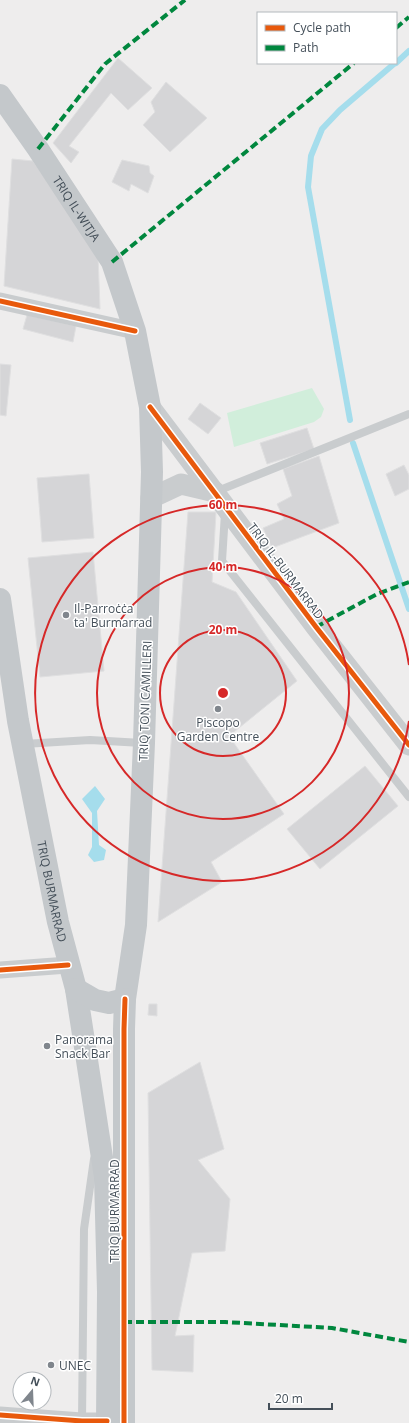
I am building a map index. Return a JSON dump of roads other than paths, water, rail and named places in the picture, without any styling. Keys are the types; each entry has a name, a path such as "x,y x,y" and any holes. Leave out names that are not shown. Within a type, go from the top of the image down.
{"main road":[{"name":"TRIQ IL-WITJA","path":"0,95 38,149 112,262 136,331"},
{"name":"TRIQ TONI CAMILLERI","path":"126,999 136,925 144,744 150,498 152,472 150,407 136,331"},
{"name":"TRIQ BURMARRAD","path":"1,611 18,721 24,744 58,922 68,965 76,988 105,1177 112,1422"},
{"path":"76,988 95,1000 109,1003 126,999"},
{"name":"TRIQ BURMARRAD","path":"112,1422 126,999"}],"street":[{"path":"0,301 136,331"},
{"name":"TRIQ IL-BURMARRAD","path":"150,407 316,628 409,745"},
{"path":"150,498 181,484 220,499"},
{"path":"0,970 68,965"},
{"path":"0,1415 112,1422"}],"lane":[{"path":"409,414 220,499 222,561 409,797"},
{"path":"24,744 90,740 144,744"},
{"path":"82,1421 84,1229 98,1136"}],"water":[{"path":"95,786 105,799 97,811 99,845 106,850 104,860 94,862 88,855 92,847 92,813 82,799"}],"waterway":[{"path":"397,62 409,51"},
{"path":"350,420 308,187 311,156 322,129 340,110 394,64"},
{"path":"353,443 409,609"}],"place":[{"name":"Il-Parroċċa ta' Burmarrad","path":"66,615"},
{"name":"Piscopo Garden Centre","path":"218,709"},
{"name":"Panorama Snack Bar","path":"47,1046"},
{"name":"UNEC","path":"51,1365"}]}
